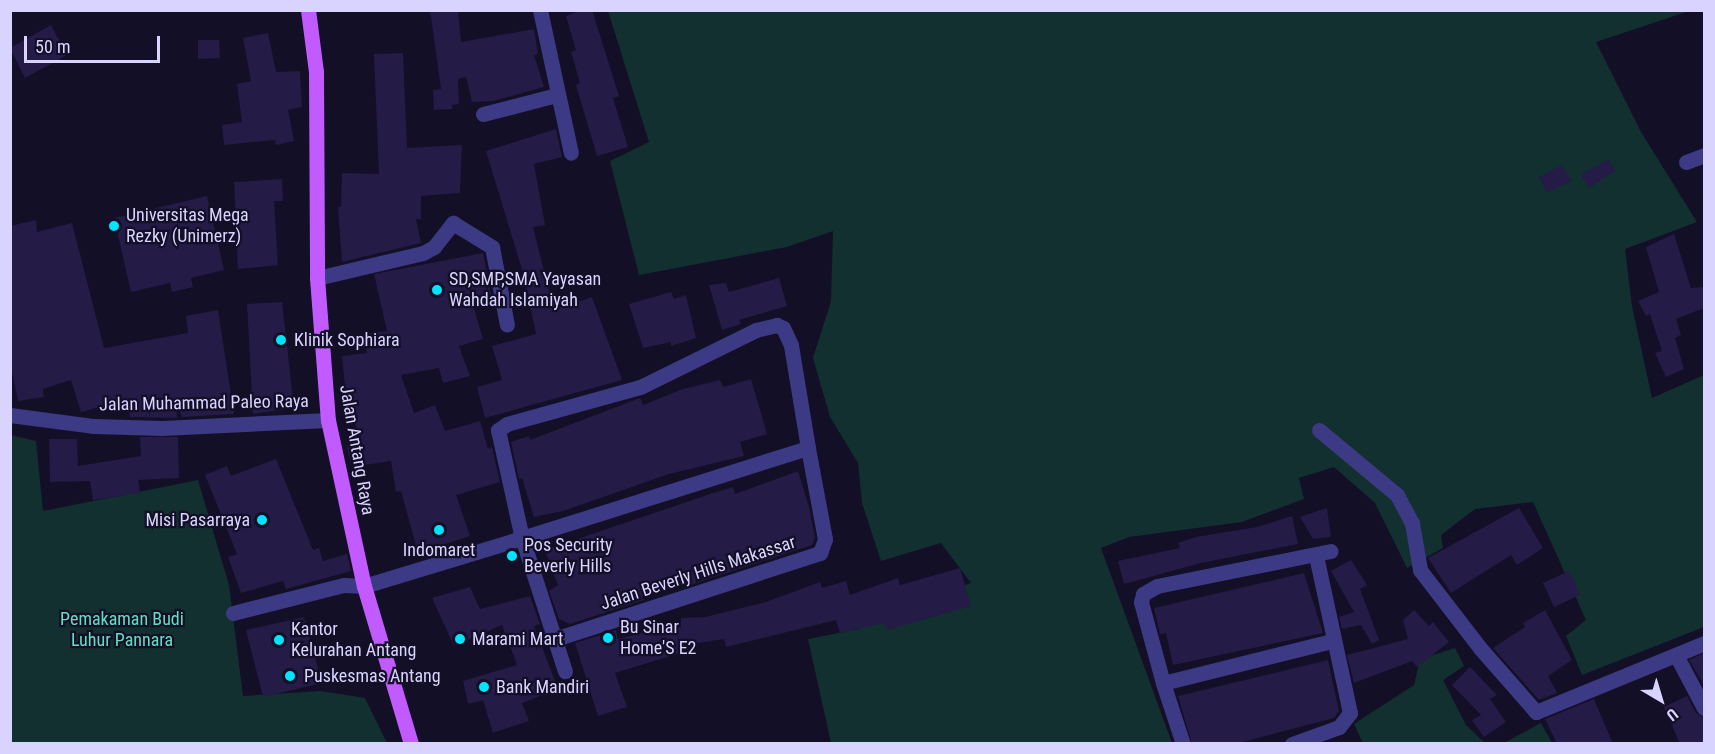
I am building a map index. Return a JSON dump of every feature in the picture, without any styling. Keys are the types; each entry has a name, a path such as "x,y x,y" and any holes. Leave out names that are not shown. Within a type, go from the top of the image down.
{"main road":[{"name":"Jalan Antang Raya","path":"308,10 316,72 317,278 328,420 364,586 411,744"}],"street":[{"path":"540,10 570,153"},
{"path":"483,114 556,95"},
{"path":"1686,162 1704,154"},
{"path":"317,278 423,253 434,247 453,223 492,248 507,325"},
{"name":"Jalan Beverly Hills Makassar","path":"555,639 820,553 825,539 787,333 777,325 756,330 640,387 499,428 498,441 522,538 565,671"},
{"name":"Jalan Muhammad Paleo Raya","path":"10,415 94,426 151,427 328,420"},
{"path":"1319,430 1397,495 1412,523 1420,570 1480,648 1536,712 1704,643"},
{"path":"233,613 344,585 364,586 808,448"},
{"path":"1183,744 1163,683 1141,602 1146,591 1157,586 1324,554 1332,641 1350,714 1339,727 1302,742"},
{"path":"1163,683 1332,641"},
{"path":"1676,655 1704,708"}],"green space":[{"path":"608,11 1689,11 1596,42 1641,132 1697,222 1625,249 1632,306 1652,398 1704,375 1704,627 1582,675 1566,636 1586,620 1533,502 1475,509 1441,535 1443,548 1407,568 1375,503 1334,467 1299,478 1304,499 1242,522 1129,537 1101,548 1172,743 831,743 808,639 859,629 870,618 971,583 941,543 881,561 862,503 858,463 830,417 813,358 831,301 833,231 787,247 639,275 610,161 649,142"},
{"name":"Pemakaman Budi Luhur Pannara","path":"11,435 36,441 43,511 198,480 229,585 243,696 321,691 365,698 387,743 11,744"},
{"path":"1455,648 1464,666 1443,680 1466,725 1485,743 1363,743 1354,724 1414,685 1420,659"},
{"path":"1541,723 1552,743 1504,743"}],"building":[{"path":"430,10 458,10 461,42 534,29 538,54 534,55 544,87 493,101 472,102 466,77 458,79 459,104 452,105 452,109 434,110 433,90 441,89"},
{"path":"582,10 592,10 619,96 613,98 628,147 597,156 576,85 580,83 571,52 576,50 566,16"},
{"path":"51,25 67,55 25,78 10,48"},
{"path":"268,33 276,72 300,71 302,107 288,110 294,141 276,145 275,140 224,145 222,125 242,122 237,84 251,81 243,38"},
{"path":"198,40 219,40 220,58 198,59"},
{"path":"403,53 407,148 462,145 460,193 421,196 421,219 416,219 421,243 342,262 338,207 341,207 342,173 379,174 374,54"},
{"path":"556,129 562,157 534,164 545,225 533,227 554,310 592,297 622,380 485,418 477,387 502,380 492,346 536,334 524,276 486,151"},
{"path":"1608,159 1615,171 1589,188 1581,175"},
{"path":"1562,165 1571,181 1547,193 1539,177"},
{"path":"282,179 283,201 274,201 278,265 238,269 234,182"},
{"path":"207,196 224,270 191,278 193,287 172,292 170,283 131,292 114,218"},
{"path":"36,220 37,232 72,223 104,348 188,333 186,316 218,310 234,414 182,417 176,402 177,418 130,417 127,400 81,412 71,380 43,389 44,397 18,401 10,362 10,226"},
{"path":"1674,234 1691,288 1704,287 1704,308 1676,319 1681,335 1675,338 1684,369 1666,377 1655,353 1662,351 1650,314 1646,316 1638,301 1659,292 1646,247"},
{"path":"483,253 493,304 474,308 483,339 459,346 470,376 443,383 439,368 401,375 414,413 435,405 445,431 480,421 488,449 492,447 500,482 456,495 470,536 418,553 401,491 396,492 391,461 352,467 347,447 362,444 346,397 342,356 367,353 364,334 387,331 374,274"},
{"path":"779,278 787,306 739,320 741,324 722,330 709,285 726,283 729,292"},
{"path":"671,292 674,299 686,295 696,338 671,346 671,342 643,348 629,304"},
{"path":"282,302 294,408 253,414 247,304"},
{"path":"751,379 767,434 740,442 744,456 669,474 563,511 534,517 522,478 519,479 511,442 529,436 530,440 640,398 643,405 683,389 720,380 723,387"},
{"path":"140,437 178,437 179,478 138,480 140,493 93,500 90,481 50,482 49,439 77,439 78,466 141,456"},
{"path":"276,459 313,550 319,548 323,561 347,554 351,571 286,589 283,581 241,593 228,557 237,554 205,475 227,466 231,476"},
{"path":"798,471 809,507 815,538 812,545 690,585 690,582 642,596 644,600 570,624 559,619 549,591 558,585 545,550 713,493 733,487 735,494"},
{"path":"1327,508 1331,537 1313,539 1300,517"},
{"path":"1519,508 1543,548 1517,565 1511,555 1451,593 1428,558"},
{"path":"1292,516 1298,544 1201,563 1124,584 1118,561 1180,548 1178,543 1196,537 1257,527"},
{"path":"1351,560 1367,585 1360,589 1379,640 1372,644 1361,625 1342,629 1339,617 1354,612 1331,571"},
{"path":"960,568 971,606 887,630 884,623 840,633 836,620 726,647 724,639 678,646 680,653 615,673 627,707 598,716 575,643 616,630 618,639 681,623 681,618 705,617 766,602 820,582 822,588 846,581 850,595 898,578 900,585"},
{"path":"1569,571 1580,595 1554,607 1543,583"},
{"path":"1304,573 1323,633 1173,665 1166,633 1160,634 1154,608"},
{"path":"470,587 480,609 530,596 540,624 534,626 558,689 522,703 529,721 493,733 483,700 468,704 463,681 517,665 502,625 454,646 432,598"},
{"path":"1414,610 1429,626 1433,622 1449,642 1417,667 1412,661 1354,683 1347,655 1408,639 1403,620"},
{"path":"1545,610 1572,660 1548,676 1557,693 1539,700 1493,648 1525,627 1523,623"},
{"path":"304,617 322,683 263,697 246,630"},
{"path":"1704,653 1704,685 1689,660"},
{"path":"1328,660 1339,711 1334,718 1235,744 1192,744 1178,696"},
{"path":"1470,667 1497,695 1490,699 1506,722 1484,737 1472,720 1481,715 1452,685"},
{"path":"1687,696 1696,713 1704,718 1704,744 1680,744 1664,707"},
{"path":"1594,699 1613,744 1557,744 1545,719"}],"place":[{"name":"Universitas Mega Rezky (Unimerz)","path":"114,226"},
{"name":"SD,SMP,SMA Yayasan Wahdah Islamiyah","path":"437,290"},
{"name":"Klinik Sophiara","path":"281,340"},
{"name":"Misi Pasarraya","path":"262,520"},
{"name":"Indomaret","path":"439,530"},
{"name":"Pos Security Beverly Hills","path":"512,556"},
{"name":"Bu Sinar Home'S E2","path":"608,638"},
{"name":"Marami Mart","path":"460,639"},
{"name":"Kantor Kelurahan Antang","path":"279,640"},
{"name":"Puskesmas Antang","path":"290,676"},
{"name":"Bank Mandiri","path":"484,687"}]}
